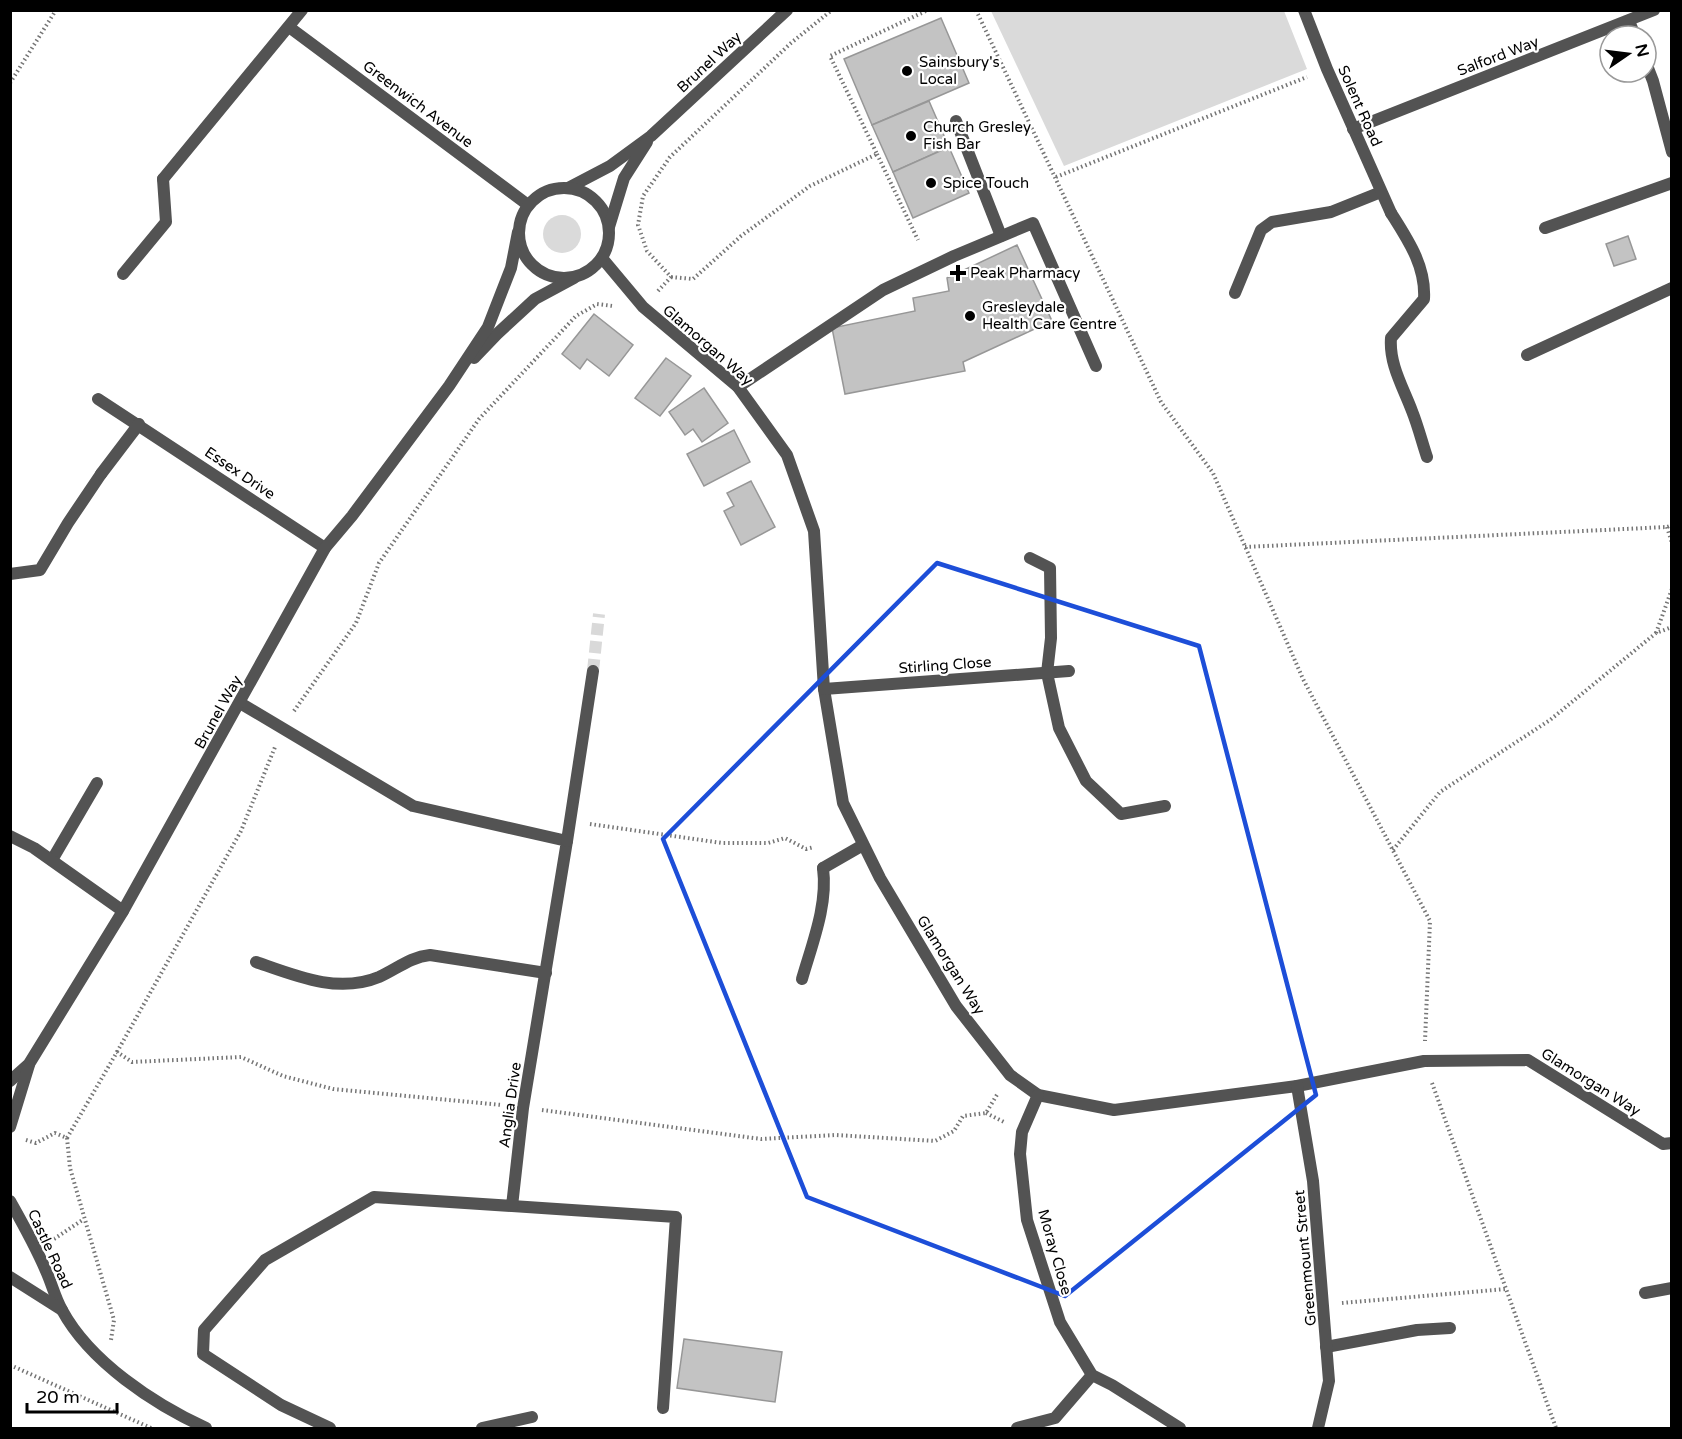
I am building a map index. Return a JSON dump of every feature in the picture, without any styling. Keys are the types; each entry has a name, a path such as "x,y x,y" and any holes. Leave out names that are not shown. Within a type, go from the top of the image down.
{"street":[{"path":"123,274 166,222 163,179 302,10"},
{"name":"Brunel Way","path":"568,188 610,166 651,136 787,10"},
{"name":"Solent Road","path":"1304,10 1327,69 1381,192 1407,238 1424,276 1424,299 1391,338 1390,346 1396,373 1413,413 1427,457"},
{"name":"Salford Way","path":"1353,129 1654,10"},
{"name":"Greenwich Avenue","path":"290,27 528,205"},
{"path":"1654,84 1671,152"},
{"path":"956,121 1001,236"},
{"name":"Brunel Way","path":"609,229 624,178 651,136"},
{"path":"1545,228 1671,183"},
{"path":"568,188 583,192 596,201 609,229 602,258 592,269 579,276 565,278 550,276 537,270 527,260 520,246 518,232 520,218 528,205 539,195 553,189 568,188"},
{"path":"1235,293 1261,230 1272,222 1331,212 1381,192"},
{"path":"738,387 883,290 1001,236 1033,224 1096,366"},
{"name":"Brunel Way","path":"10,1127 29,1064 123,911 325,548 352,516 449,386 488,327 511,268 518,232"},
{"name":"Glamorgan Way","path":"602,258 643,307 738,387 787,455 814,531 824,689 843,803 880,878 956,1006 1010,1075 1038,1095 1114,1110 1297,1086 1425,1061 1528,1060 1663,1144 1671,1143"},
{"name":"Brunel Way","path":"449,386 496,334 535,299 579,276"},
{"path":"1527,356 1671,288"},
{"name":"Essex Drive","path":"98,399 325,548"},
{"path":"10,574 40,570 101,474 139,424"},
{"path":"1030,558 1050,568 1051,638 1047,673 1059,728 1086,781 1121,814 1165,806"},
{"name":"Anglia Drive","path":"512,1206 523,1108 572,821 593,671"},
{"name":"Stirling Close","path":"824,689 1069,671"},
{"path":"240,703 413,806 567,841"},
{"path":"52,860 97,783"},
{"path":"10,836 34,848 123,911"},
{"path":"802,979 823,904 825,884 823,868 863,845"},
{"path":"256,962 297,977 338,984 359,983 373,979 407,961 430,955 546,973"},
{"name":"Brunel Way","path":"10,1081 29,1064"},
{"name":"Greenmount Street","path":"1297,1086 1314,1181 1329,1381 1318,1428"},
{"name":"Moray Close","path":"1038,1095 1022,1132 1020,1154 1027,1220 1060,1322 1092,1376"},
{"path":"330,1428 281,1405 203,1354 204,1330 265,1260 374,1197 676,1217 663,1408"},
{"name":"Castle Road","path":"10,1201 46,1270 62,1310 88,1346 126,1380 186,1419 206,1428"},
{"name":"Castle Road","path":"10,1277 62,1310"},
{"path":"1645,1293 1671,1288"},
{"path":"1326,1347 1417,1330 1450,1328"},
{"path":"1017,1428 1055,1418 1092,1376 1112,1385 1180,1428"},
{"path":"482,1428 532,1417"}],"path":[{"path":"10,83 56,10"},
{"path":"832,10 792,43 670,157 643,196 638,225 647,251 671,277 693,279 741,236 810,186 877,154"},
{"path":"918,240 830,56 928,10"},
{"path":"976,10 1161,402 1213,473 1303,679 1430,921 1425,1061 1556,1428"},
{"path":"1056,177 1327,69"},
{"path":"117,1052 241,831 282,728 356,623 379,563 479,419 576,316 597,304 621,306 636,315 671,277"},
{"path":"1245,547 1670,526 1671,543"},
{"path":"1656,633 1671,589"},
{"path":"1393,850 1440,792 1551,720 1656,633 1671,627"},
{"path":"572,821 722,843 768,843 785,838 806,849 816,846"},
{"path":"66,1138 70,1168 92,1251 114,1320 107,1364"},
{"path":"1324,1305 1506,1290"},
{"path":"10,1365 151,1428"}],"highlighted area":[{"path":"937,563 1199,646 1316,1095 1065,1296 807,1197 663,839"}],"shaded area":[{"path":"991,11 1284,11 1307,69 1064,166"},
{"path":"562,215 576,220 581,234 576,248 562,253 548,248 543,234 548,220"}],"building":[{"name":"Sainsbury's Local","path":"941,18 969,83 872,125 844,59"},
{"name":"Church Gresley Fish Bar","path":"929,101 949,147 893,172 872,125"},
{"name":"Spice Touch","path":"949,147 969,193 913,218 893,172"},
{"path":"1628,236 1636,259 1614,266 1606,244"},
{"name":"Gresleydale Health Care Centre","path":"1017,245 1052,321 963,362 965,371 845,394 832,328 915,311 913,298 949,291 947,278"},
{"path":"594,314 633,345 609,376 587,359 580,369 562,354"},
{"path":"666,358 691,376 660,416 635,398"},
{"path":"704,388 728,423 702,442 693,429 685,435 669,412"},
{"path":"734,430 750,462 704,486 687,454"},
{"path":"751,481 775,527 741,545 724,511 734,506 727,493"},
{"path":"684,1339 782,1352 775,1402 677,1388"}],"tunnel":[{"path":"593,671 599,614"}],"place":[{"name":"Sainsbury's Local","path":"907,71"},
{"name":"Church Gresley Fish Bar","path":"911,136"},
{"name":"Spice Touch","path":"931,183"},
{"name":"Peak Pharmacy","path":"958,273"},
{"name":"Gresleydale Health Care Centre","path":"970,316"}]}
